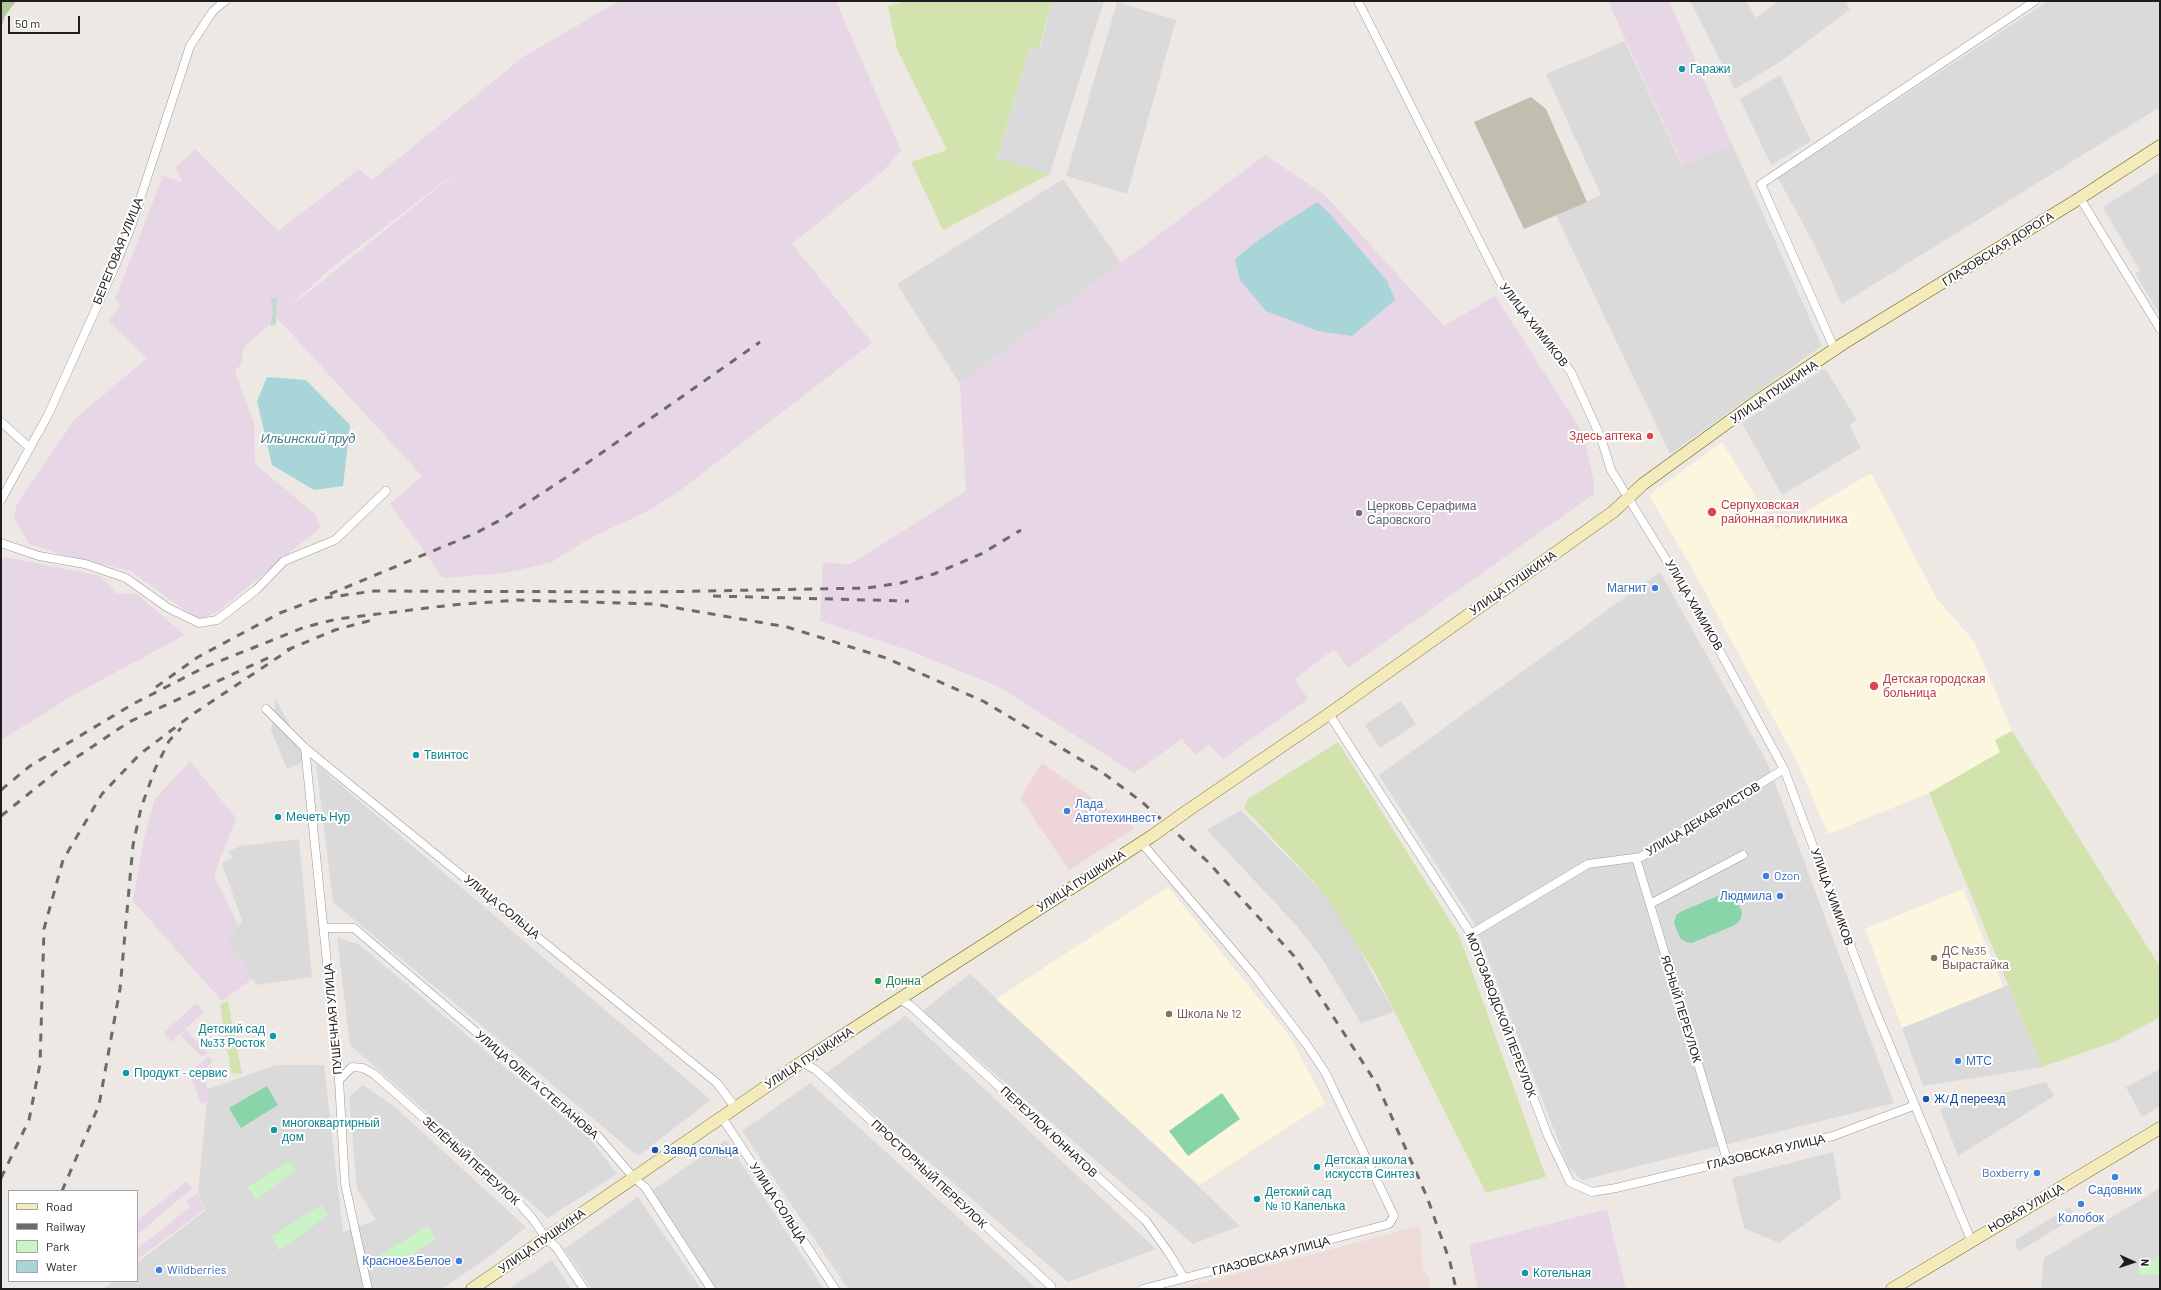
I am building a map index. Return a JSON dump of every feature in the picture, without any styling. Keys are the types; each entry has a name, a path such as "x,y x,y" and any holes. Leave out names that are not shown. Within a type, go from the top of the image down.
{"street":[{"name":"БЕРЕГОВАЯ УЛИЦА","path":"1,500 48,415 131,227 190,46 213,11 225,1"},
{"name":"УЛИЦА ХИМИКОВ","path":"1358,1 1500,282 1571,372 1601,438 1611,470 1628,499 1643,519 1699,613 1784,769 1870,1000 1913,1106 1971,1240"},
{"path":"1835,350 1760,184 2035,1"},
{"name":"ГЛАЗОВСКАЯ ДОРОГА","path":"1835,350 2080,198 2160,146"},
{"path":"2080,198 2160,329"},
{"name":"УЛИЦА ПУШКИНА","path":"472,1289 634,1178 721,1116 802,1062 1152,836 1329,714 1613,512 1643,484 1756,402 1835,350"},
{"path":"1,422 29,447"},
{"path":"1,543 39,556 85,564 126,578 168,608 199,624 217,620 256,590 284,561 335,540 386,491"},
{"name":"УЛИЦА СОЛЬЦА","path":"266,709 306,748 717,1083 735,1108"},
{"name":"МОТОЗАВОДСКОЙ ПЕРЕУЛОК","path":"1329,714 1472,934 1548,1136 1570,1182 1592,1192 1616,1188"},
{"name":"ПУШЕЧНАЯ УЛИЦА","path":"306,748 339,1080 345,1184 368,1289"},
{"name":"УЛИЦА ДЕКАБРИСТОВ","path":"1472,934 1588,864 1641,857 1784,769"},
{"name":"ГЛАЗОВСКАЯ УЛИЦА","path":"1141,842 1253,974 1307,1045 1325,1072 1394,1216 1389,1224 1143,1289"},
{"path":"1650,904 1743,856"},
{"name":"ЯСНЫЙ ПЕРЕУЛОК","path":"1636,858 1727,1160"},
{"name":"УЛИЦА ОЛЕГА СТЕПАНОВА","path":"325,928 354,928 597,1135 634,1178 645,1187 711,1289"},
{"name":"ПЕРЕУЛОК ЮННАТОВ","path":"899,1000 911,1006 1146,1221 1170,1253 1184,1278"},
{"name":"ПРОСТОРНЫЙ ПЕРЕУЛОК","path":"802,1062 822,1076 1052,1286 1052,1289"},
{"name":"ЗЕЛЁНЫЙ ПЕРЕУЛОК","path":"339,1080 352,1067 363,1068 374,1074 516,1200 532,1218 546,1238 556,1247 584,1289"},
{"name":"ГЛАЗОВСКАЯ УЛИЦА","path":"1616,1188 1727,1160 1833,1136 1913,1106"},
{"name":"УЛИЦА СОЛЬЦА","path":"721,1116 835,1289"},
{"name":"НОВАЯ УЛИЦА","path":"1892,1289 1971,1240 2160,1128"}],"shaded area":[{"path":"619,1 836,1 901,151 883,171 792,244 872,343 682,489 650,510 590,538 552,562 506,573 443,578 390,504 422,476 277,318 244,347 241,364 235,371 254,424 255,464 315,514 321,527 216,613 198,620 131,571 70,557 29,544 14,517 17,504 75,419 147,358 108,321 121,305 115,299 163,176 182,182 176,167 195,149 278,231 359,169 372,180 523,57","holes":["455,174 285,311 330,269"]},
{"path":"1052,1 1104,1 1050,174 997,160 1030,46 1040,49"},
{"path":"1608,1 1669,1 1732,144 1683,166"},
{"path":"1690,1 1746,1 1756,18 1779,1 1845,1 1850,9 1783,60 1735,89"},
{"path":"2048,1 2160,1 2160,107 1842,304 1813,242 1778,178"},
{"path":"1117,2 1176,20 1127,194 1066,176"},
{"path":"1625,41 1682,166 1732,144 1822,346 1670,454 1556,215 1601,195 1546,74"},
{"path":"1780,75 1811,141 1771,165 1740,99"},
{"path":"1531,97 1546,109 1587,202 1524,229 1474,122"},
{"path":"1265,155 1325,195 1444,326 1495,296 1583,433 1594,482 1594,494 1348,668 1334,649 1295,679 1308,699 1223,759 1209,745 1195,755 1182,739 1134,773 1001,688 916,653 820,621 823,563 851,564 966,491 960,384"},
{"path":"2160,171 2160,315 2135,273 2140,271 2103,207"},
{"path":"1063,179 1121,263 960,384 897,284"},
{"path":"1825,368 1856,419 1850,426 1861,448 1782,495 1742,423"},
{"name":"Детская городская больница","path":"1722,442 1776,530 1871,473 1937,599 1974,641 2012,731 1995,740 2001,752 1929,793 1828,834 1797,762 1698,579 1649,495"},
{"path":"6,557 101,576 116,593 137,594 185,635 77,693 1,740 1,559"},
{"path":"1660,572 1768,764 1894,1103 1582,1180 1568,1166 1474,923 1379,775"},
{"path":"276,699 307,760 287,769 271,730"},
{"path":"1401,701 1416,724 1380,748 1365,725"},
{"path":"190,761 236,818 214,875 238,925 227,939 252,979 222,1001 133,901 144,838 155,799"},
{"path":"1042,763 1135,828 1069,870 1020,798"},
{"path":"316,764 711,1100 638,1156 333,902"},
{"path":"1241,810 1325,895 1350,933 1394,1012 1361,1023 1323,960 1296,925 1207,830"},
{"path":"299,839 312,977 256,985 227,939 242,921 222,863 232,858 229,851 241,846"},
{"path":"1168,887 1291,1038 1325,1103 1199,1185 996,999"},
{"name":"ДС №35 Вырастайка","path":"1963,889 2003,987 1902,1028 1865,929"},
{"path":"337,937 360,945 591,1140 617,1174 548,1218 350,1045"},
{"path":"970,974 1133,1124 1240,1226 1193,1244 922,1011"},
{"path":"2008,985 2042,1067 1923,1086 1902,1028"},
{"path":"197,1003 204,1012 171,1042 164,1032"},
{"path":"906,1015 1156,1249 1068,1282 826,1073"},
{"path":"186,1030 208,1053 202,1057 180,1035"},
{"path":"208,1056 213,1061 202,1072 197,1067"},
{"path":"276,1065 324,1065 343,1232 376,1220 357,1189 349,1097 363,1085 395,1107 526,1227 493,1254 442,1289 103,1289 113,1282 138,1282 138,1262 206,1210 198,1193 208,1089"},
{"path":"2160,1069 2160,1106 2142,1117 2126,1087"},
{"path":"202,1072 211,1100 201,1104 191,1077"},
{"path":"2046,1082 2054,1096 1958,1156 1940,1109"},
{"path":"810,1083 1037,1289 848,1289 742,1131"},
{"path":"229,1108 240,1129 218,1147 223,1128"},
{"path":"312,1138 317,1145 295,1159 291,1153"},
{"path":"726,1140 824,1289 716,1289 651,1191"},
{"path":"1833,1152 1841,1198 1779,1243 1744,1228 1732,1178"},
{"path":"215,1164 232,1185 212,1199"},
{"path":"187,1181 192,1188 138,1234 138,1220"},
{"path":"2160,1188 2160,1289 2041,1289 2044,1258"},
{"path":"197,1193 205,1209 138,1259 138,1248 190,1207 187,1201"},
{"path":"638,1197 701,1289 592,1289 564,1249"},
{"path":"2070,1207 2075,1217 2018,1252 2015,1240"},
{"path":"1607,1209 1626,1289 1478,1289 1469,1245"},
{"path":"1420,1226 1423,1270 1429,1277 1430,1289 1178,1289"},
{"path":"552,1260 571,1289 508,1289"}],"green space":[{"path":"1,1 16,1 5,16 1,28"},
{"path":"906,1 1052,1 1039,49 1030,46 997,159 1050,174 943,230 911,162 947,150 897,49 888,6"},
{"path":"277,297 276,324 270,326 273,311 271,298"},
{"path":"2012,731 2160,967 2160,1017 2114,1042 2042,1067 1929,793 2000,752 1995,740"},
{"path":"1338,742 1459,935 1546,1177 1486,1193 1374,971 1319,888 1244,808 1248,799"},
{"path":"1723,894 1731,894 1736,899 1742,912 1741,919 1735,925 1692,943 1686,942 1680,938 1674,923 1676,915 1682,911"},
{"path":"228,1001 242,1074 231,1073 220,1004"},
{"path":"267,1086 278,1105 241,1128 229,1108"},
{"path":"1222,1093 1240,1119 1188,1156 1169,1131"},
{"path":"289,1162 296,1170 256,1200 248,1187"},
{"path":"321,1205 328,1215 279,1251 272,1236"},
{"path":"428,1226 436,1239 389,1269 380,1255"},
{"path":"2160,1256 2160,1275 2139,1274 2138,1268"}],"water":[{"path":"1317,202 1329,213 1387,281 1395,300 1352,336 1318,331 1266,311 1240,280 1235,259 1261,238"},
{"name":"Ильинский пруд","path":"267,377 306,380 350,425 343,486 314,490 272,465 257,401"}],"railway":[{"path":"330,594 476,533 504,518 570,475 760,342"},
{"path":"156,687 198,657 280,613 317,599 374,591 653,592 867,588 901,583 934,574 981,554 1021,530"},
{"path":"713,596 909,601"},
{"path":"1,790 30,766 133,704 205,667 305,627 337,619 452,605 517,600 654,604 787,627 886,658 983,701 1103,773 1142,802 1207,861 1294,956 1378,1086 1427,1197 1450,1262 1456,1289"},
{"path":"287,650 335,630 376,619"},
{"path":"1,1178 29,1120 40,1064 44,929 63,860 102,794 140,754 193,714 292,648"},
{"path":"1,816 62,767 129,722 270,657"},
{"path":"62,1190 99,1105 120,989 133,845 141,808 155,769 169,741 181,728"}],"place":[{"name":"Гаражи","path":"1682,69"},
{"name":"Здесь аптека","path":"1650,436"},
{"name":"Серпуховская районная поликлиника","path":"1712,512"},
{"name":"Церковь Серафима Саровского","path":"1359,513"},
{"name":"Магнит","path":"1655,588"},
{"name":"Детская городская больница","path":"1874,686"},
{"name":"Твинтос","path":"416,755"},
{"name":"Лада Автотехинвест","path":"1067,811"},
{"name":"Мечеть Нур","path":"278,817"},
{"name":"Ozon","path":"1766,876"},
{"name":"Людмила","path":"1780,896"},
{"name":"ДС №35 Вырастайка","path":"1934,958"},
{"name":"Донна","path":"878,981"},
{"name":"Школа № 12","path":"1169,1014"},
{"name":"Детский сад №33 Росток","path":"273,1036"},
{"name":"МТС","path":"1958,1061"},
{"name":"Продукт - сервис","path":"126,1073"},
{"name":"Ж/Д переезд","path":"1926,1099"},
{"name":"многоквартирный дом","path":"274,1130"},
{"name":"Завод сольца","path":"655,1150"},
{"name":"Детская школа искусств Синтез","path":"1317,1167"},
{"name":"Boxberry","path":"2037,1173"},
{"name":"Садовник","path":"2115,1177"},
{"name":"Детский сад № 10 Капелька","path":"1257,1199"},
{"name":"Колобок","path":"2081,1204"},
{"name":"Красное&Белое","path":"459,1261"},
{"name":"Wildberries","path":"159,1270"},
{"name":"Котельная","path":"1525,1273"}]}
